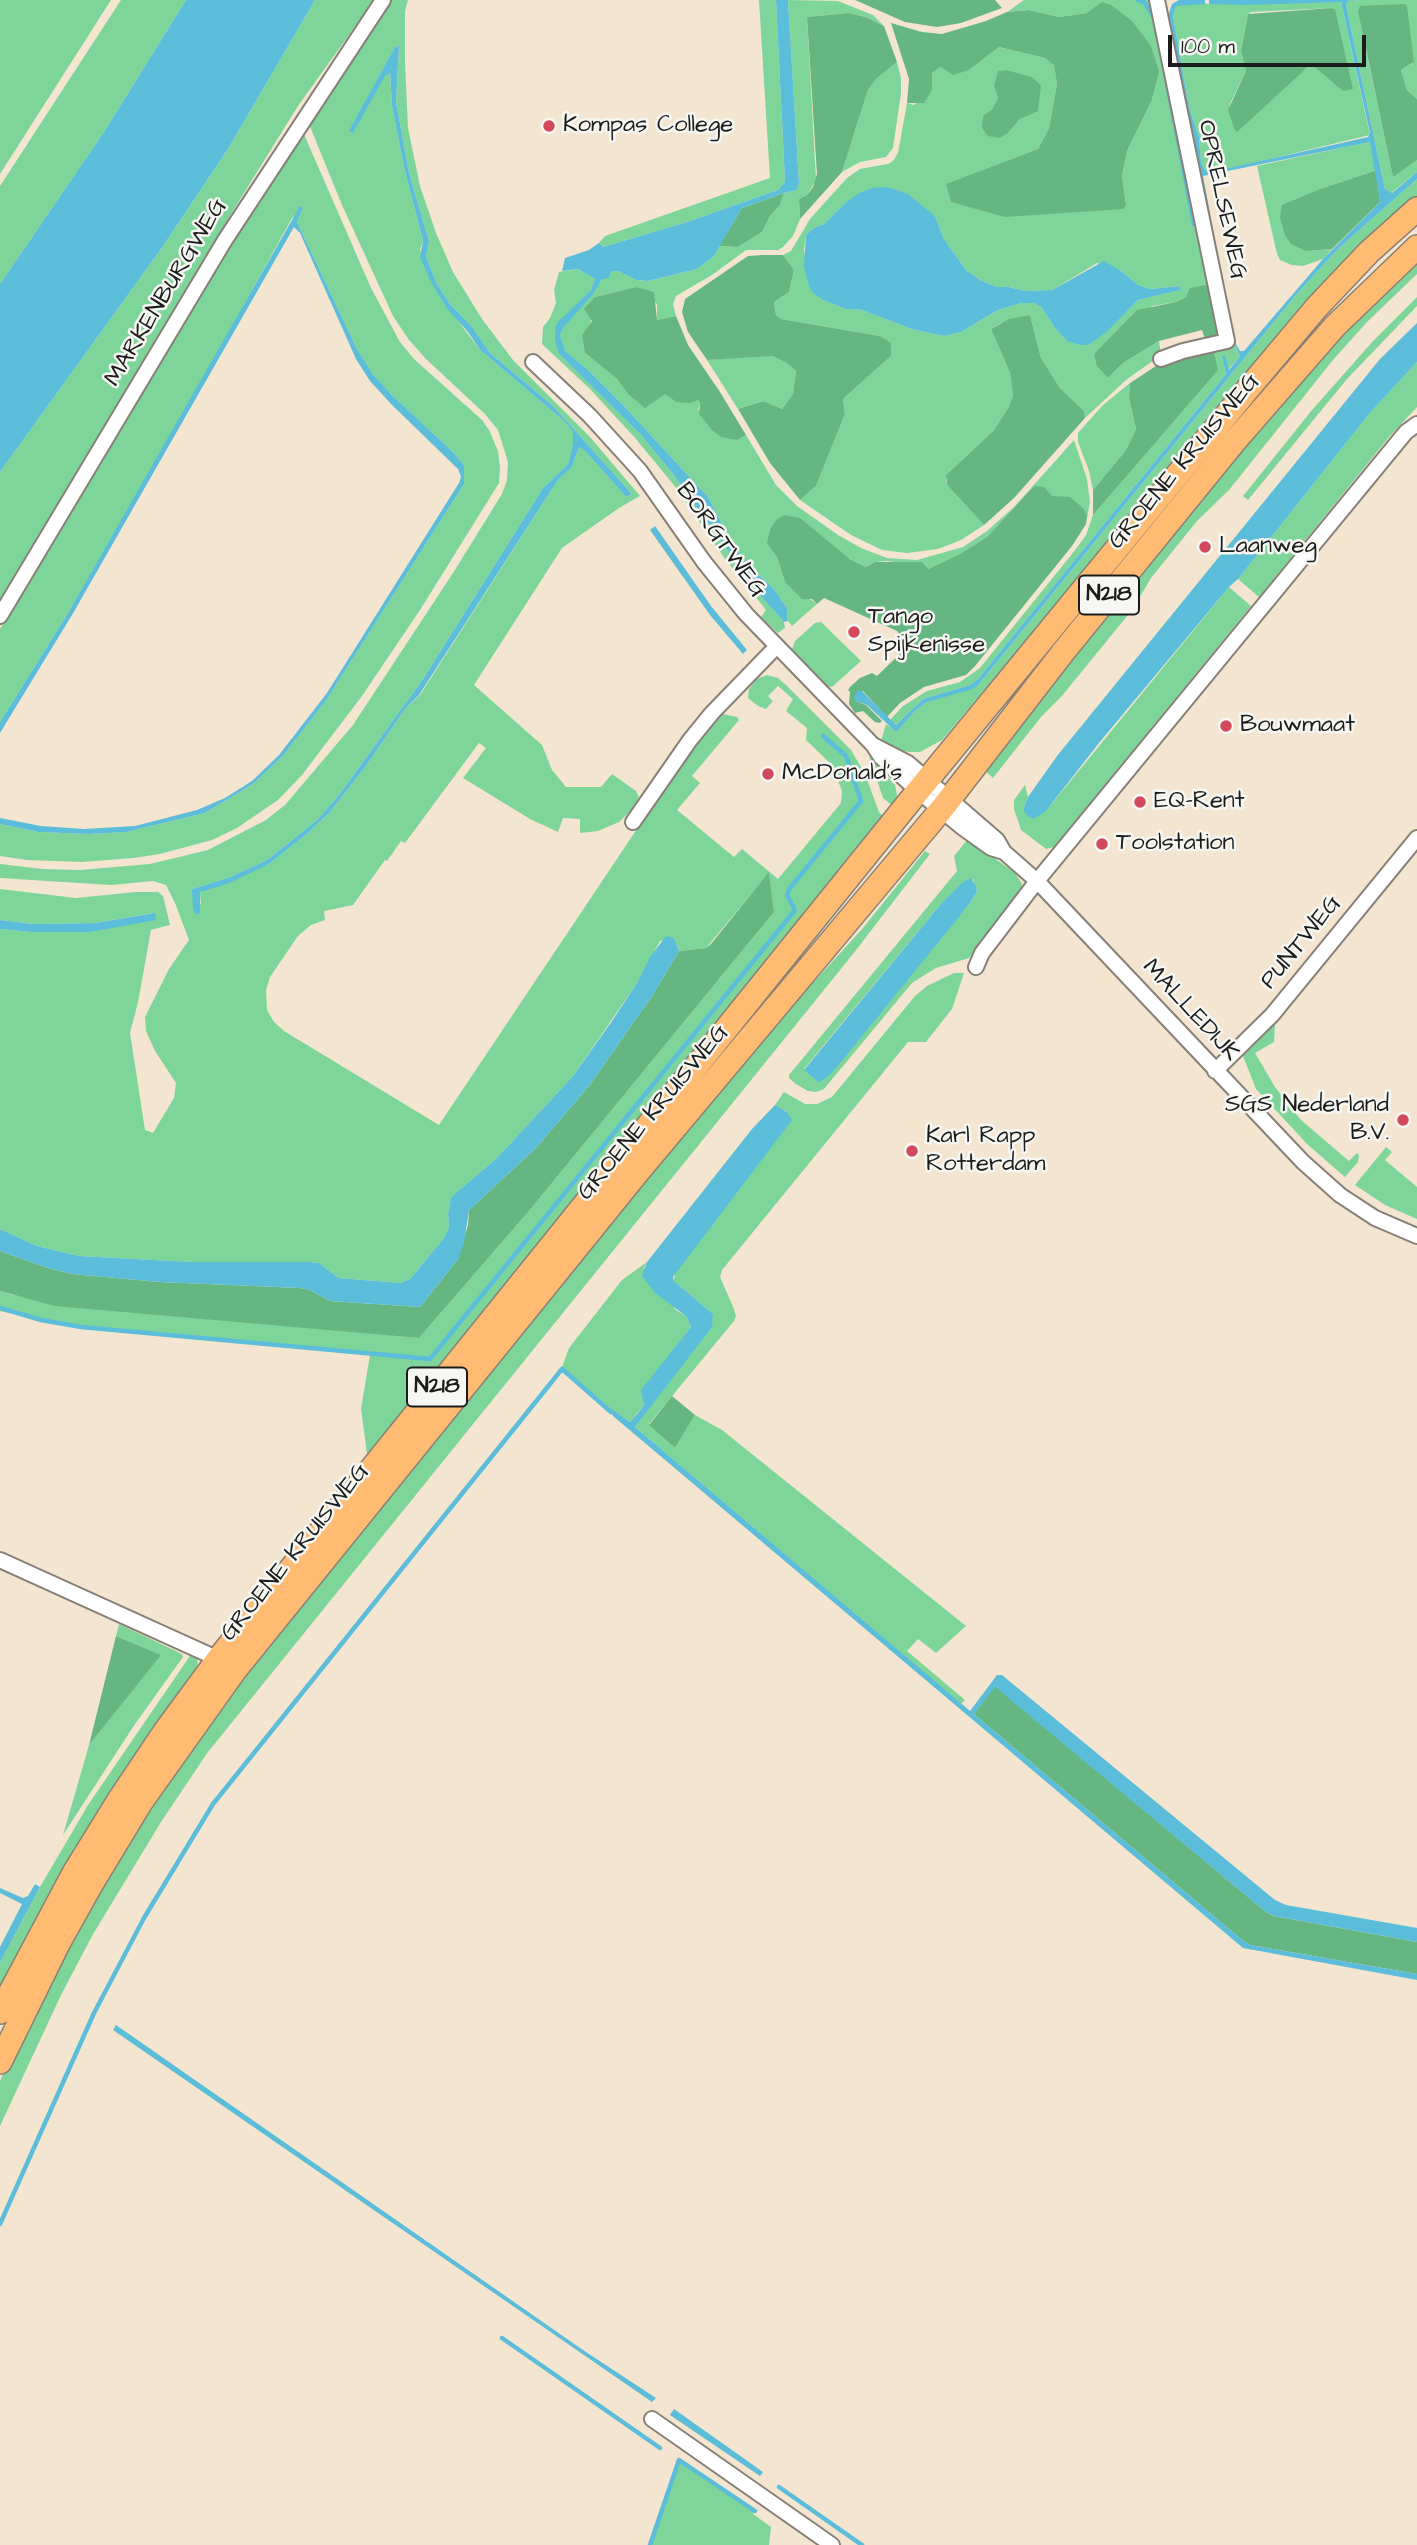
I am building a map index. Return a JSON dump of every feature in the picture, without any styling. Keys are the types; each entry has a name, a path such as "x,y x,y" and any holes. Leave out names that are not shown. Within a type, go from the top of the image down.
{"main road":[{"name":"GROENE KRUISWEG","path":"0,2062 51,1956 92,1884 227,1664 923,785 1308,318 1369,252 1417,209"},
{"name":"GROENE KRUISWEG","path":"0,2012 74,1873 166,1730 227,1664 946,804 1072,641 1301,363 1353,307 1417,247"}],"street":[{"name":"MARKENBURGWEG","path":"0,616 225,240 383,0"},
{"name":"OPRELSEWEG","path":"1157,0 1227,341 1161,359"},
{"name":"BORGTWEG","path":"533,362 590,416 640,471 704,562 776,647 873,745 881,757 946,804"},
{"path":"976,967 982,953 1037,881 1406,432 1417,424"},
{"path":"633,822 712,713 776,647"},
{"name":"MALLEDIJK","path":"946,804 997,839 1004,852 1037,881 1303,1162 1340,1195 1375,1218 1417,1236"},
{"name":"PUNTWEG","path":"1215,1071 1272,1016 1417,838"},
{"path":"0,1560 227,1664"},
{"path":"652,2419 832,2545"}],"green space":[{"path":"0,0 111,0 0,174"},
{"path":"121,0 186,0 104,132 0,284 0,186"},
{"path":"315,0 374,0 298,106 234,209 0,604 0,472 161,249 228,149"},
{"path":"389,0 408,0 405,11 405,61 408,128 420,186 453,272 482,319 513,360 590,437 640,496 562,548 474,685 542,745 552,770 566,787 601,787 612,774 636,791 639,797 619,822 598,831 580,833 580,819 563,818 558,832 530,819 463,778 486,748 479,743 405,843 401,841 387,861 385,860 353,905 324,911 325,920 311,925 298,936 270,977 266,990 267,1010 274,1022 284,1031 439,1125 661,793 701,737 723,714 737,717 739,720 692,776 700,783 677,810 734,857 742,849 778,879 841,803 842,791 832,765 806,740 807,728 786,711 793,699 778,686 768,696 773,701 766,709 748,698 749,689 757,679 767,675 778,678 787,686 851,750 865,774 879,812 887,820 368,1461 361,1409 370,1355 70,1326 0,1311 0,1291 13,1295 419,1338 529,1211 774,912 769,873 706,948 679,951 674,938 660,941 637,983 573,1076 497,1158 451,1197 449,1227 444,1238 410,1279 400,1283 339,1278 319,1263 310,1262 191,1262 79,1256 37,1246 0,1229 0,929 90,932 154,913 95,923 33,924 0,920 0,889 76,898 136,892 158,892 163,896 170,925 151,930 130,1033 145,1130 153,1133 174,1098 176,1083 155,1051 146,1031 145,1017 169,969 189,940 166,885 153,881 111,885 0,878 0,864 80,870 150,864 208,850 266,820 285,805 353,725 453,573 502,494 507,480 508,462 498,430 485,414 425,358 393,316 342,205 309,124","holes":["399,46 396,102 409,173 429,241 426,257 437,284 490,353 553,406 632,494 626,497 579,447 572,467 558,480 420,695 405,709 330,812 269,864 200,892 201,905 192,889 228,878 267,860 316,821 339,795 423,679 543,488 568,464 573,432 564,421 480,350 442,300 420,250 423,241 392,106 390,73 385,75 350,131 395,47"]},
{"path":"759,0 776,0 785,182 778,190 687,222 603,247 599,243 605,236 770,178"},
{"path":"788,0 838,1 873,15 884,26 866,17 848,13 807,17 816,180 807,195 799,199 800,219 793,236 778,250 746,250 712,275 676,296 673,304 676,316 657,320 657,304 636,287 595,297 585,353 617,379 628,394 666,394 676,402 698,400 698,410 736,440 746,435 776,485 797,506 838,535 887,558 917,560 963,547 987,531 1014,507 1074,440 1087,479 1090,502 1086,524 1087,516 1034,486 987,537 928,569 887,561 875,562 866,567 776,520 770,529 768,543 777,557 785,582 817,604 792,626 788,621 787,608 773,588 748,565 733,545 708,497 624,406 588,370 564,351 560,335 602,279 611,272 618,271 636,280 648,281 697,269 713,257 719,246 738,247 762,232 770,216 780,205 784,193 797,190 799,183"},
{"path":"855,0 995,0 1002,8 961,23 937,27 905,22"},
{"path":"1024,0 1151,0 1212,284 1176,302 1152,306 1094,354 1108,378 1123,363 1159,341 1161,355 1126,380 1085,418 1084,411 1060,388 1041,358 1030,315 1001,323 991,329 1010,373 1013,396 994,430 949,472 946,480 947,485 984,525 961,540 938,549 907,553 882,550 851,535 800,500 816,486 845,414 843,399 891,356 880,336 781,319 776,315 774,302 789,292 794,270 783,255 791,251 810,219 847,178 860,169 893,161 898,153 907,103 914,105 932,90 932,73 941,67 969,70 999,47 1045,58 1054,64 1057,84 1049,128 1038,149 947,184 951,202 963,205 1126,205 1122,176 1127,151 1151,102 1087,13 1059,17 1029,10 1007,12","holes":["1007,70 1031,77 1041,85 1033,111 1020,119 1008,133 983,116 992,109 998,98 994,86","871,188 935,216 944,239 966,270 997,287 1025,291 1052,290 1097,263 1121,271 1138,285 1150,289 1180,286 1181,290 1138,300 1108,331 1067,341 1041,307 1033,303 1021,303 998,310 961,332 944,336 911,329 862,310 846,309 823,300 804,251 806,235 815,227 824,224 846,202"]},
{"path":"1417,0 1417,99 1407,90 1401,70 1413,63 1364,41 1393,176 1417,160 1417,172 1391,193 1385,189 1346,5 1346,1"},
{"path":"1102,2 1111,5 1132,21 1151,46 1159,72 1151,102 1127,151 1122,176 1126,205 1123,209 1005,217 951,202 946,184 1038,149 1049,128 1057,84 1054,65 1045,58 999,47 969,70 953,75 941,67 932,73 932,90 924,103 907,103 909,79 891,23 922,32 942,34 1007,12 1029,10 1059,17 1087,13"},
{"path":"1341,2 1370,135 1253,163 1210,172 1205,170 1201,162 1199,137 1189,107 1173,16 1176,6","holes":["1335,9 1319,70 1311,64 1303,71 1229,106 1246,71 1241,51 1248,14"]},
{"path":"1405,4 1414,62 1401,70 1407,90 1417,99 1417,160 1393,177 1358,11 1360,6"},
{"path":"1335,9 1353,89 1343,91 1311,64 1237,132 1228,110 1246,71 1241,51 1248,14"},
{"path":"848,13 866,17 884,26 897,62 876,79 868,90 842,172 800,219 799,199 807,195 813,187 817,174 807,17"},
{"path":"897,62 901,93 893,148 886,157 860,162 842,172 868,90 876,79"},
{"path":"1007,70 1032,77 1041,85 1038,111 1020,119 1008,133 999,138 988,136 982,128 983,116 992,109 998,98 994,86 998,71"},
{"path":"303,132 371,288 400,342 414,359 482,420 498,451 499,483 420,610 362,696 302,775 278,800 237,828 212,840 160,854 82,862 0,856 0,824 38,832 126,832 205,813 253,784 283,756 327,699 464,484 464,465 391,394 372,373 356,347 297,222 303,208 292,218 189,404 68,613 0,722 0,629 203,284"},
{"path":"1369,142 1372,144 1377,170 1323,188 1306,251 1332,249 1323,259 1303,266 1280,260 1257,166"},
{"path":"1377,170 1380,202 1332,249 1306,251 1291,244 1280,218 1282,205"},
{"path":"1417,179 1417,197 1347,260 1240,387 1204,423 1115,535 942,740 920,752 896,750 881,741 886,724 896,731 927,702 979,684 1295,296 1338,249"},
{"path":"784,193 780,205 770,216 762,232 738,247 719,246 742,208"},
{"path":"783,255 794,270 789,292 774,302 776,315 781,319 880,336 891,343 891,356 843,399 845,414 816,486 800,500 770,463 738,409 763,401 782,409 793,394 796,371 772,356 707,360 688,332 682,312 685,299 748,256"},
{"path":"1417,255 1417,274 1367,322 1333,360 1229,490 1197,521 1151,578 1132,610 993,778 983,769 1292,382"},
{"path":"578,269 595,279 591,290 555,327 559,354 640,434 673,474 759,594 784,622 785,628 778,633 761,617 766,610 723,556 677,489 590,389 542,344 543,327 556,303 554,290 559,272"},
{"path":"1212,284 1223,335 1206,342 1202,330 1159,341 1123,363 1108,378 1097,366 1094,354 1137,310 1176,302 1186,297 1190,288"},
{"path":"636,287 654,292 657,320 676,316 688,345 746,435 737,440 721,437 699,414 698,400 690,403 676,402 665,394 645,408 628,394 617,379 585,353 582,335 592,321 584,309 595,297"},
{"path":"1417,297 1417,306 1347,379 1248,500 1243,496 1312,410 1373,341"},
{"path":"1030,315 1041,358 1060,388 1084,411 1085,418 1014,498 984,525 947,485 946,475 994,430 1013,396 1010,373 991,329 1009,319"},
{"path":"1235,345 1240,356 1228,370 1222,356 1226,374 978,679 970,685 923,699 896,725 890,720 903,706 927,691 960,682 980,668 1076,549 1086,535 1093,515 1217,370 1213,348 1225,349"},
{"path":"1213,348 1218,370 1093,515 1093,490 1126,450 1136,429 1129,398 1130,383 1162,362"},
{"path":"772,356 796,371 793,394 782,409 762,401 738,409 707,360"},
{"path":"1417,362 1417,407 1389,437 1259,597 1238,579 1369,414"},
{"path":"1130,383 1129,398 1136,429 1126,450 1093,490 1078,442 1078,433 1103,405"},
{"path":"1034,486 1044,487 1052,496 1070,497 1084,509 1086,524 1072,546 966,675 924,687 900,703 887,717 863,691 857,691 856,701 866,705 882,721 875,722 863,711 855,713 849,704 850,687 860,678 872,673 877,676 909,645 897,631 824,598 817,604 812,599 802,599 785,582 777,557 767,543 770,529 776,520 784,515 800,518 850,559 866,567 875,562 922,562 928,569 987,537"},
{"path":"1229,587 1251,606 1054,847 1046,849 1021,830 1014,800 1025,785 1028,797 1023,810 1046,811"},
{"path":"821,622 861,661 832,687 823,686 792,649 795,641 815,623"},
{"path":"869,756 895,785 895,808 883,798"},
{"path":"968,839 1015,873 1022,884 1019,895 969,958 936,968 912,983 824,1089 808,1091 796,1084 789,1075 957,871 954,856","holes":["973,879 977,892 967,907 816,1080 804,1069 940,905"]},
{"path":"925,851 930,854 853,954 208,1752 161,1822 92,1936 61,1995 0,2126 0,2081 49,1976 170,1773 279,1635 287,1616 715,1090 863,928"},
{"path":"769,872 774,912 529,1211 419,1338 55,1306 0,1291 0,1251 72,1274 160,1282 300,1288 310,1290 330,1301 420,1307 458,1259 468,1225 469,1210 536,1148 589,1086 652,996 679,951 706,948 711,944"},
{"path":"954,973 964,973 952,1009 926,1042 908,1042 722,1270 720,1277 734,1309 734,1321 649,1424 675,1448 695,1415 722,1430 966,1626 936,1653 918,1639 907,1651 965,1700 961,1704 635,1427 713,1314 674,1281 675,1273 787,1112 775,1105 784,1092 805,1104 817,1104 832,1097 915,996 927,986"},
{"path":"1275,1024 1274,1042 1255,1053 1275,1087 1301,1120 1349,1161 1357,1153 1359,1155 1358,1162 1345,1177 1308,1145 1256,1089 1243,1056"},
{"path":"1386,1147 1392,1152 1385,1160 1417,1187 1417,1219 1385,1205 1355,1185"},
{"path":"647,1262 644,1268 676,1310 686,1316 691,1327 642,1390 644,1405 630,1422 615,1411 611,1412 561,1370 569,1348 622,1280"},
{"path":"672,1396 695,1415 675,1448 649,1425"},
{"path":"119,1624 182,1654 183,1657 135,1724 63,1835 89,1745 160,1655 116,1636"},
{"path":"116,1636 161,1655 89,1745"},
{"path":"194,1650 197,1653 198,1670 0,1998 0,1963 40,1887 88,1805"},
{"path":"995,1686 1266,1912 1274,1916 1417,1942 1417,1974 1250,1945 1242,1940 974,1714"},
{"path":"681,2459 755,2511 753,2514 771,2527 769,2545 649,2545"}],"water":[{"path":"186,0 315,0 228,149 161,249 0,472 0,284 104,132"},
{"path":"776,0 788,0 799,183 797,190 742,208 713,257 697,269 648,281 636,280 618,271 611,272 609,278 602,279 560,335 565,351 624,406 708,497 733,545 748,565 773,588 787,608 788,621 784,622 759,594 673,474 640,434 559,354 555,340 555,327 591,290 595,279 578,269 562,271 565,258 589,250 599,243 603,247 687,222 778,190 785,182"},
{"path":"1179,0 1205,0 1205,4 1176,6 1173,16 1189,107 1199,137 1201,162 1205,170 1210,172 1306,151 1368,137 1370,133 1341,2 1247,5 1209,4 1209,0 1361,0 1347,1 1346,5 1385,189 1392,193 1417,172 1417,179 1338,249 1295,296 979,684 973,689 927,702 896,732 867,705 856,701 854,698 857,691 862,691 896,725 923,699 970,685 978,679 1226,374 1222,356 1225,356 1229,370 1240,356 1235,345 1222,286 1236,344 1240,351 1244,351 1323,259 1380,202 1370,142 1203,176 1220,278 1168,16 1172,4"},
{"path":"399,46 396,102 409,173 429,241 426,257 437,284 490,353 553,406 632,494 626,497 579,447 572,467 558,480 419,695 405,709 330,812 269,864 227,884 200,892 200,913 196,915 192,889 228,878 267,860 316,821 339,795 423,679 543,488 568,464 573,443 573,432 564,421 480,350 448,310 432,284 420,257 423,241 392,106 390,73 385,76 353,133 349,131 395,47"},
{"path":"887,187 908,194 935,216 944,239 966,270 997,287 1025,291 1052,290 1104,261 1138,285 1150,289 1180,286 1181,290 1138,300 1108,331 1088,345 1067,341 1041,307 1033,303 1021,303 998,310 961,332 944,336 911,329 862,310 846,309 823,300 812,292 808,283 804,267 806,235 815,227 824,224 858,194 871,188"},
{"path":"300,206 303,208 297,222 356,347 372,373 391,394 464,465 464,484 327,699 283,756 253,784 205,813 126,832 38,832 0,824 0,818 41,826 84,829 135,826 197,810 225,798 252,781 279,755 327,693 459,483 461,477 458,469 370,381 356,359 300,233 294,227 72,615 0,733 0,722 68,613"},
{"path":"1417,323 1417,362 1369,414 1238,579 1099,743 1046,811 1034,819 1028,816 1023,810 1028,797 1057,756 1380,359"},
{"path":"655,526 711,606 747,650 743,654 710,615 650,530"},
{"path":"971,878 977,892 967,907 832,1073 820,1082 817,1081 804,1070 940,905 962,883"},
{"path":"155,913 156,920 90,932 0,929 0,920 33,924 95,923"},
{"path":"666,936 674,938 679,951 652,996 589,1086 536,1148 469,1210 464,1243 458,1259 420,1307 330,1301 310,1290 300,1288 160,1282 72,1274 0,1251 0,1229 37,1246 79,1256 191,1262 310,1262 319,1263 339,1278 400,1283 410,1279 444,1238 449,1227 451,1197 497,1158 573,1076"},
{"path":"775,1105 787,1112 792,1120 673,1277 674,1281 713,1314 712,1327 635,1427 970,1711 997,1675 1002,1675 1275,1900 1286,1905 1417,1928 1417,1942 1274,1916 1266,1912 995,1687 974,1714 1242,1940 1250,1945 1417,1974 1417,1980 1243,1948 613,1416 611,1412 615,1411 630,1422 638,1413 644,1405 641,1390 691,1327 686,1316 655,1293 642,1276 647,1262 752,1129"},
{"path":"35,1884 40,1887 0,1963 0,1947 22,1904 0,1893 0,1888 23,1898 28,1896"},
{"path":"116,2025 656,2398 652,2402 113,2030"},
{"path":"674,2409 763,2472 760,2476 670,2415"}],"waterway":[{"path":"1138,0 1144,2 1154,17"},
{"path":"1168,87 1194,224"},
{"path":"0,1308 41,1320 81,1327 430,1359 795,910 787,895 790,888 861,801 846,756 823,736"},
{"path":"0,2224 94,2013 144,1918 213,1804 562,1369 611,1412"},
{"path":"502,2338 660,2448"},
{"path":"650,2545 679,2460 755,2511"},
{"path":"779,2487 862,2545"}],"place":[{"name":"Kompas College","path":"549,126"},
{"name":"Laanweg","path":"1205,547"},
{"name":"Tango Spijkenisse","path":"854,632"},
{"name":"Bouwmaat","path":"1226,726"},
{"name":"McDonald's","path":"768,774"},
{"name":"EQ-Rent","path":"1140,802"},
{"name":"Toolstation","path":"1102,844"},
{"name":"SGS Nederland B.V.","path":"1403,1120"},
{"name":"Karl Rapp Rotterdam","path":"912,1151"}]}
